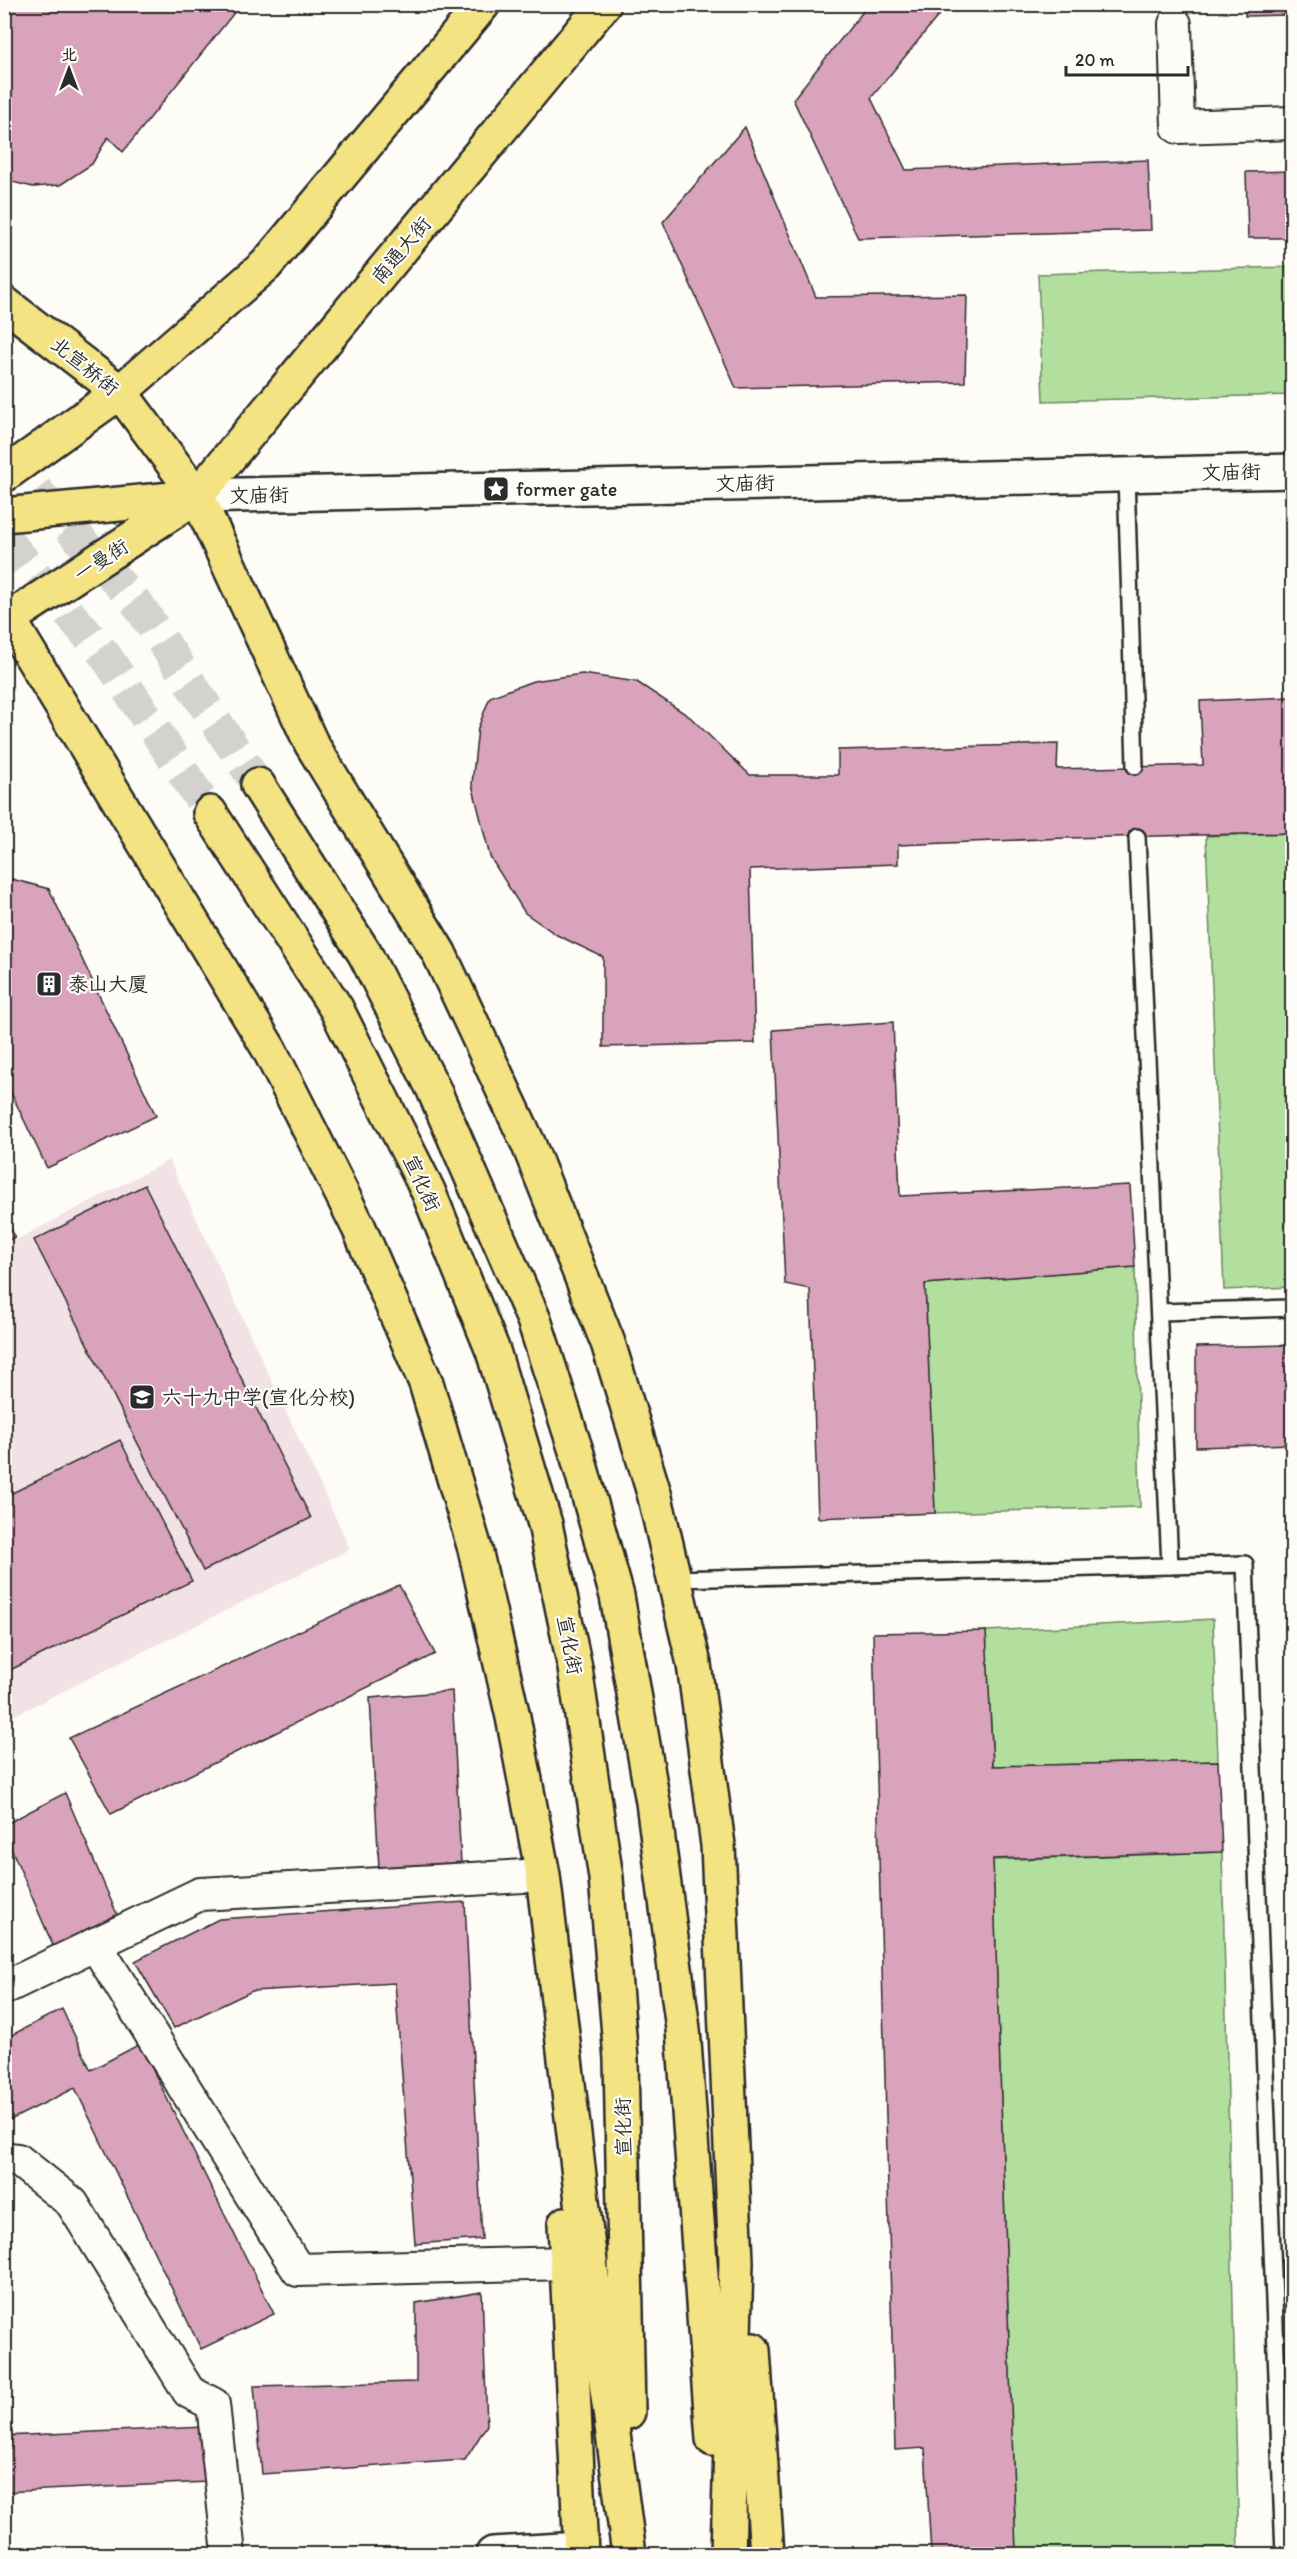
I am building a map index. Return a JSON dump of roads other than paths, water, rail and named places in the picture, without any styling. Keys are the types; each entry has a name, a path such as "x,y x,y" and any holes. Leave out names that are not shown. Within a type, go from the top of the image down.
{"main road":[{"path":"4,475 120,392 266,265 483,4"},
{"name":"南通大街","path":"197,496 604,4"},
{"name":"北宣桥街","path":"4,303 120,392 197,496 311,743 439,953 528,1143 608,1343 654,1493 694,1664 718,1845"},
{"name":"文庙街","path":"197,496 1293,471"},
{"path":"4,515 197,496"},
{"name":"一曼街","path":"6,618 197,496"},
{"path":"6,618 268,1049 358,1228 426,1383 475,1549 513,1717 543,1875 581,2197 629,2554"},
{"path":"258,785 365,954 438,1098 534,1320 577,1454 617,1596 653,1802 683,2029 721,2554"},
{"name":"宣化街","path":"210,813 336,1008 428,1191 493,1351 544,1524 575,1668 602,1855 620,2048 629,2554"},
{"path":"718,1845 736,2262 728,2554"},
{"path":"718,1845 767,2554"},
{"path":"493,2554 580,2552 567,2263 543,1875"}],"street":[{"path":"1175,24 1178,127 1293,123"},
{"path":"4,1988 200,1894 543,1875"},
{"path":"95,1944 298,2270 567,2263"},
{"path":"4,2158 18,2160 72,2203 189,2392 213,2404 229,2554"}],"lane":[{"path":"1126,475 1135,766"},
{"path":"1137,837 1170,1566"},
{"path":"1159,1312 1293,1308"},
{"path":"674,1579 1245,1564 1284,2554"}],"tunnel":[{"path":"4,454 139,606 258,785"},
{"path":"4,538 105,655 210,813"}],"place":[{"name":"former gate","path":"496,489"},
{"name":"泰山大厦","path":"49,984"},
{"name":"六十九中学(宣化分校)","path":"142,1397"}]}
